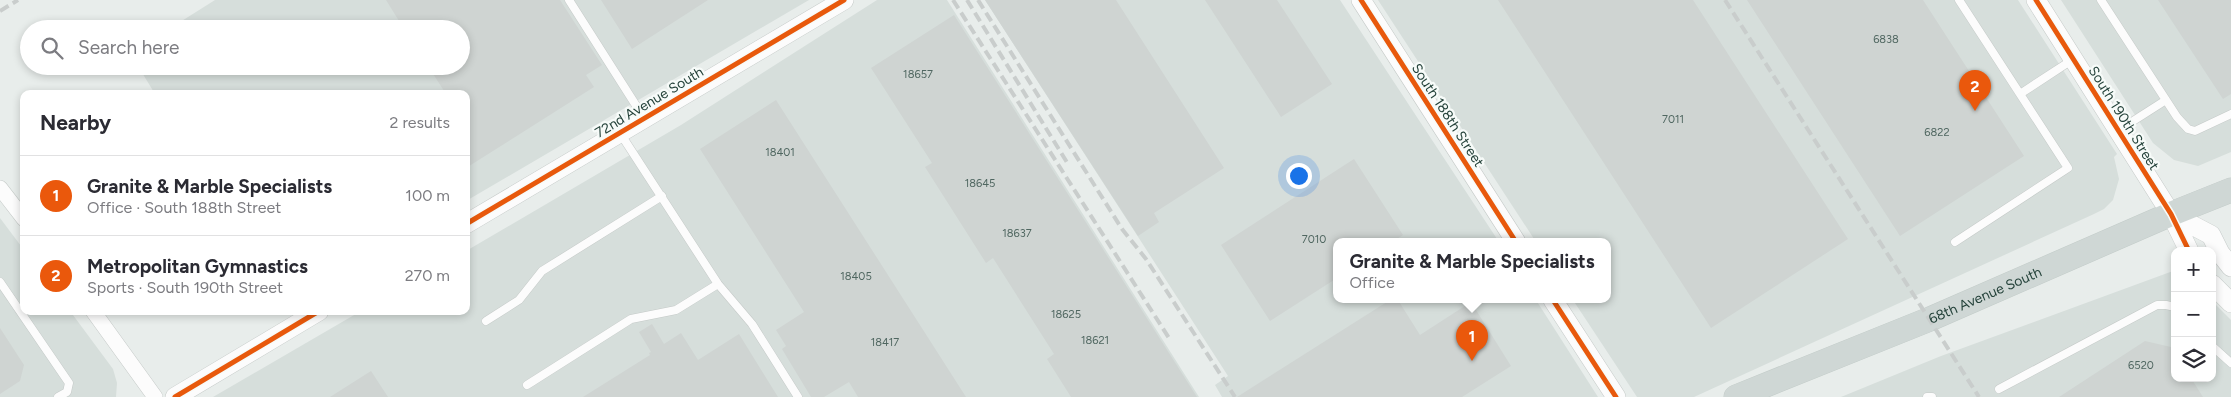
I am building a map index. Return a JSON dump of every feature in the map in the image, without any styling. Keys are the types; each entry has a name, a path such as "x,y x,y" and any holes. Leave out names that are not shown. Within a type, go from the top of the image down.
{"main road":[{"name":"68th Avenue South","path":"1736,397 1930,319 2171,214 2231,190"}],"street":[{"name":"72nd Avenue South","path":"470,222 844,0"},
{"name":"South 188th Street","path":"1361,0 1513,238"},
{"name":"South 190th Street","path":"2036,0 2171,214 2186,247"},
{"path":"0,188 20,214"},
{"path":"2171,214 2211,235 2220,253 2231,268"},
{"path":"2216,288 2231,303"},
{"path":"1555,303 1616,397"},
{"path":"96,315 155,397"},
{"path":"175,397 312,315"}],"lane":[{"path":"569,0 644,118"},
{"path":"1955,242 2068,168 1959,0"},
{"path":"2101,0 2166,100 2188,129 2194,131 2231,114"},
{"path":"2020,94 2073,59"},
{"path":"2119,130 2166,100"},
{"path":"620,132 718,284 752,324 798,397"},
{"path":"486,321 519,300 542,271 662,196"},
{"path":"0,282 20,311"},
{"path":"527,385 631,319 676,310 718,284"},
{"path":"1999,389 2157,305 2166,304 2171,306"},
{"path":"23,315 70,382 67,392 58,397"},
{"path":"2216,350 2231,363"},
{"path":"1927,397 1932,397"}],"shaded area":[{"path":"215,0 809,0 470,199 470,90 153,90 143,75 470,75 470,20 183,20"},
{"path":"877,0 947,0 1199,397 213,397 354,315 470,315 470,249 681,125"},
{"path":"985,0 1340,0 1496,238 1333,238 1333,303 1538,303 1598,397 1222,397 1215,385 1228,376"},
{"path":"1378,0 2018,0 2117,154 2114,157 2119,179 2113,200 2104,209 1694,397 1637,397 1575,303 1611,303 1611,238 1533,238"},
{"path":"2061,0 2231,0 2231,152 2198,166 2174,160 2153,143"},
{"path":"0,218 20,245 20,315 73,315 113,369 117,383 116,397 0,397"},
{"path":"2171,272 2171,382 2216,382 2216,305 2231,320 2231,397 1841,397 1941,356"}],"building":[{"path":"386,0 560,0 602,65 586,75 594,87 470,165 470,90 443,90 434,75 470,75 470,20 398,20"},
{"path":"601,0 708,0 632,49"},
{"path":"985,0 1116,0 1224,168 1154,213 1159,222 1138,236"},
{"path":"1205,0 1277,0 1332,84 1281,117"},
{"path":"1498,0 1693,0 1848,239 1711,328"},
{"path":"1747,0 1923,0 2024,156 1900,236"},
{"path":"2158,0 2231,0 2231,94 2223,99"},
{"path":"954,15 1197,397 1071,397 1047,359 1054,354 993,258 986,263 925,167 932,163 871,68"},
{"path":"776,100 966,397 858,397 849,382 824,397 811,397 782,349 786,346 776,330 804,312 700,149"},
{"path":"1354,159 1403,235 1398,238 1333,238 1333,281 1270,321 1221,245"},
{"path":"1385,303 1400,303 1420,335 1472,303 1511,366 1462,397 1237,397"},
{"path":"652,324 664,344 681,333 698,360 739,334 778,397 583,397 650,355 649,353 651,352 639,332"},
{"path":"0,328 24,365 20,381 0,394"},
{"path":"2145,341 2171,347 2171,382 2194,382 2203,397 2059,397"},
{"path":"371,371 388,397 330,397"}],"railway":[{"path":"0,11 18,0"},
{"path":"953,0 1169,338"},
{"path":"967,0 1068,164"},
{"path":"978,0 1122,229 1146,259 1235,397"},
{"path":"1725,0 1979,397"}],"cycle path":[{"path":"470,222 844,0"},
{"path":"1361,0 1513,238"},
{"path":"2036,0 2171,214 2187,247"},
{"path":"1555,303 1616,397"},
{"path":"175,397 312,315"}],"place":[{"name":"Metropolitan Gymnastics","path":"1975,111"},
{"name":"Granite & Marble Specialists","path":"1472,361"}]}
